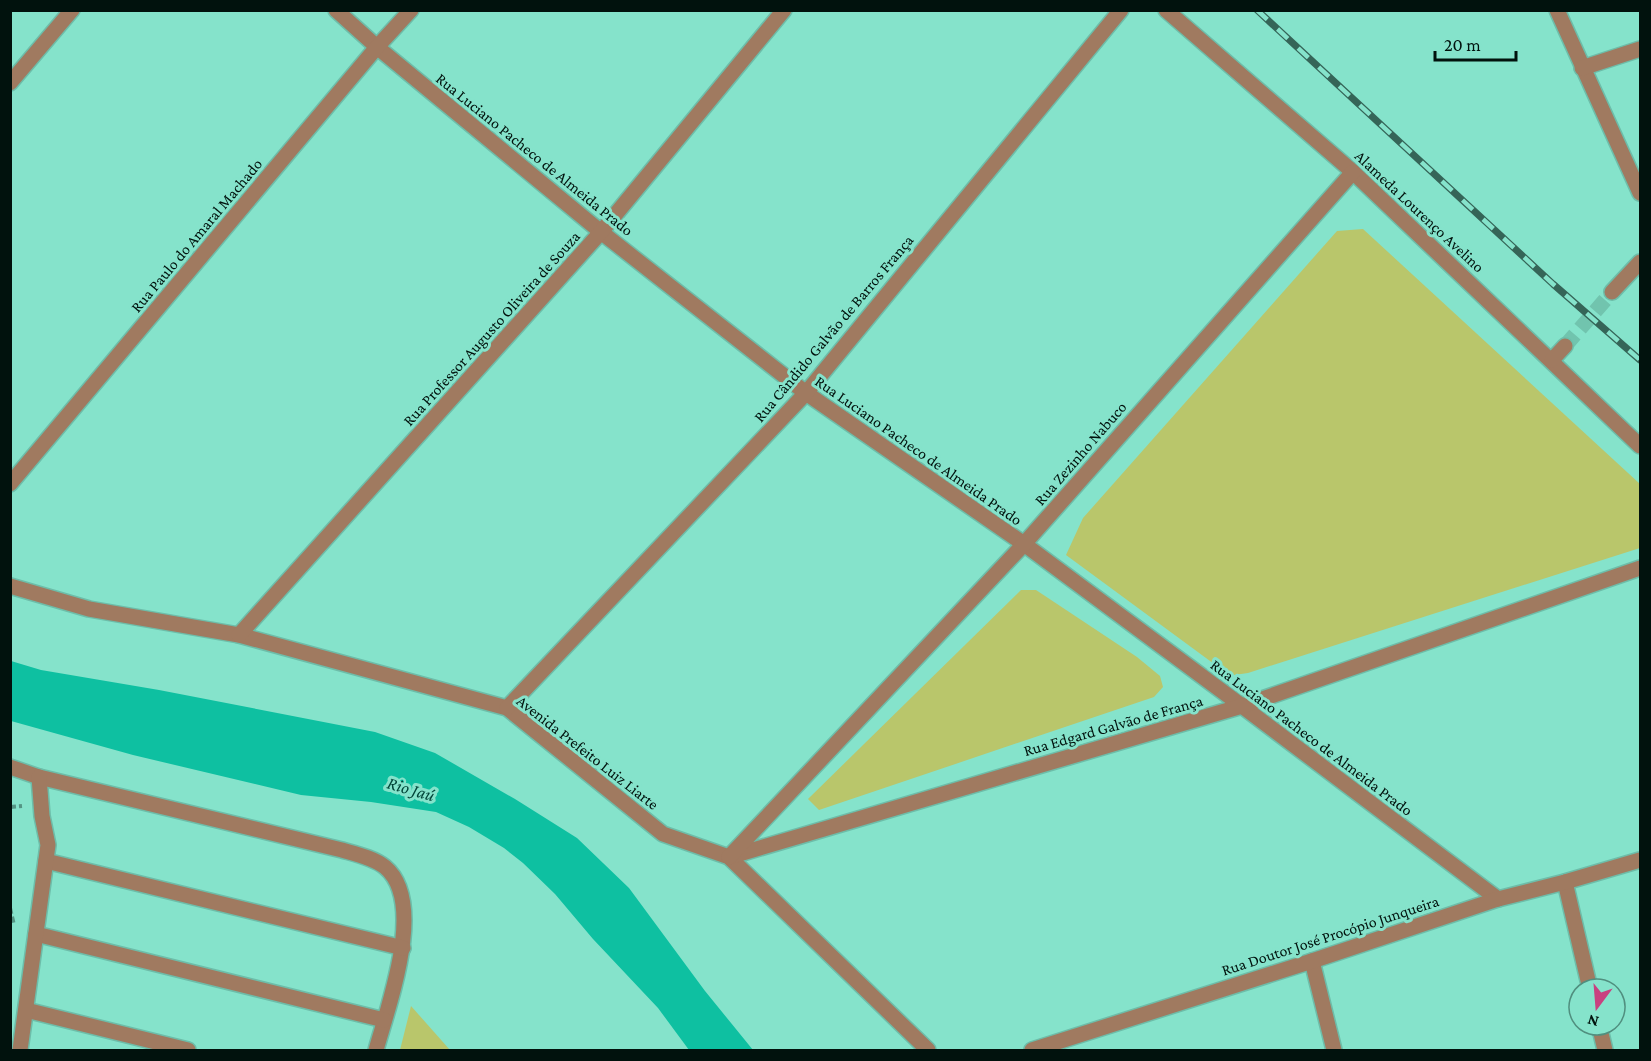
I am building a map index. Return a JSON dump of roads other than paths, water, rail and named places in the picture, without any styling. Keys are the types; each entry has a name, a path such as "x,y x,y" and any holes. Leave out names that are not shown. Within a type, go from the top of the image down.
{"street":[{"path":"10,83 72,10"},
{"name":"Rua Luciano Pacheco de Almeida Prado","path":"336,10 377,47 601,232 806,393 1024,544 1497,899"},
{"name":"Rua Paulo do Amaral Machado","path":"10,484 377,47 411,10"},
{"name":"Rua Professor Augusto Oliveira de Souza","path":"239,635 601,232 784,10"},
{"name":"Rua Cândido Galvão de Barros França","path":"507,708 806,393 1121,10"},
{"name":"Alameda Lourenço Avelino","path":"1166,10 1353,172 1641,446"},
{"path":"1557,10 1641,193"},
{"path":"1582,68 1641,49"},
{"name":"Rua Zezinho Nabuco","path":"729,857 1024,544 1353,172"},
{"path":"1612,292 1641,262"},
{"path":"1551,360 1565,346"},
{"name":"Rua Edgard Galvão de França","path":"729,857 1242,706 1641,568"},
{"name":"Avenida Prefeito Luiz Liarte","path":"10,586 89,609 239,635 507,708 663,834 729,857 928,1050"},
{"path":"10,767 39,777 342,850 384,866 396,879 404,906 403,948 376,1050"},
{"path":"20,1050 48,845 42,816 39,777"},
{"name":"Rua Doutor José Procópio Junqueira","path":"1032,1050 1312,961 1497,899 1641,860"},
{"path":"46,861 403,948"},
{"path":"1565,882 1587,977"},
{"path":"36,934 384,1020"},
{"path":"1312,961 1334,1050"},
{"path":"26,1011 188,1050"}],"water":[{"name":"Rio Jaú","path":"11,661 41,670 159,690 375,732 435,753 577,838 629,888 705,991 753,1050 689,1050 658,1008 593,939 555,894 504,848 469,827 436,812 371,802 301,795 133,755 11,721"}],"tunnel":[{"path":"1565,346 1612,292"}],"railway":[{"path":"1257,10 1553,284 1640,360"}]}
